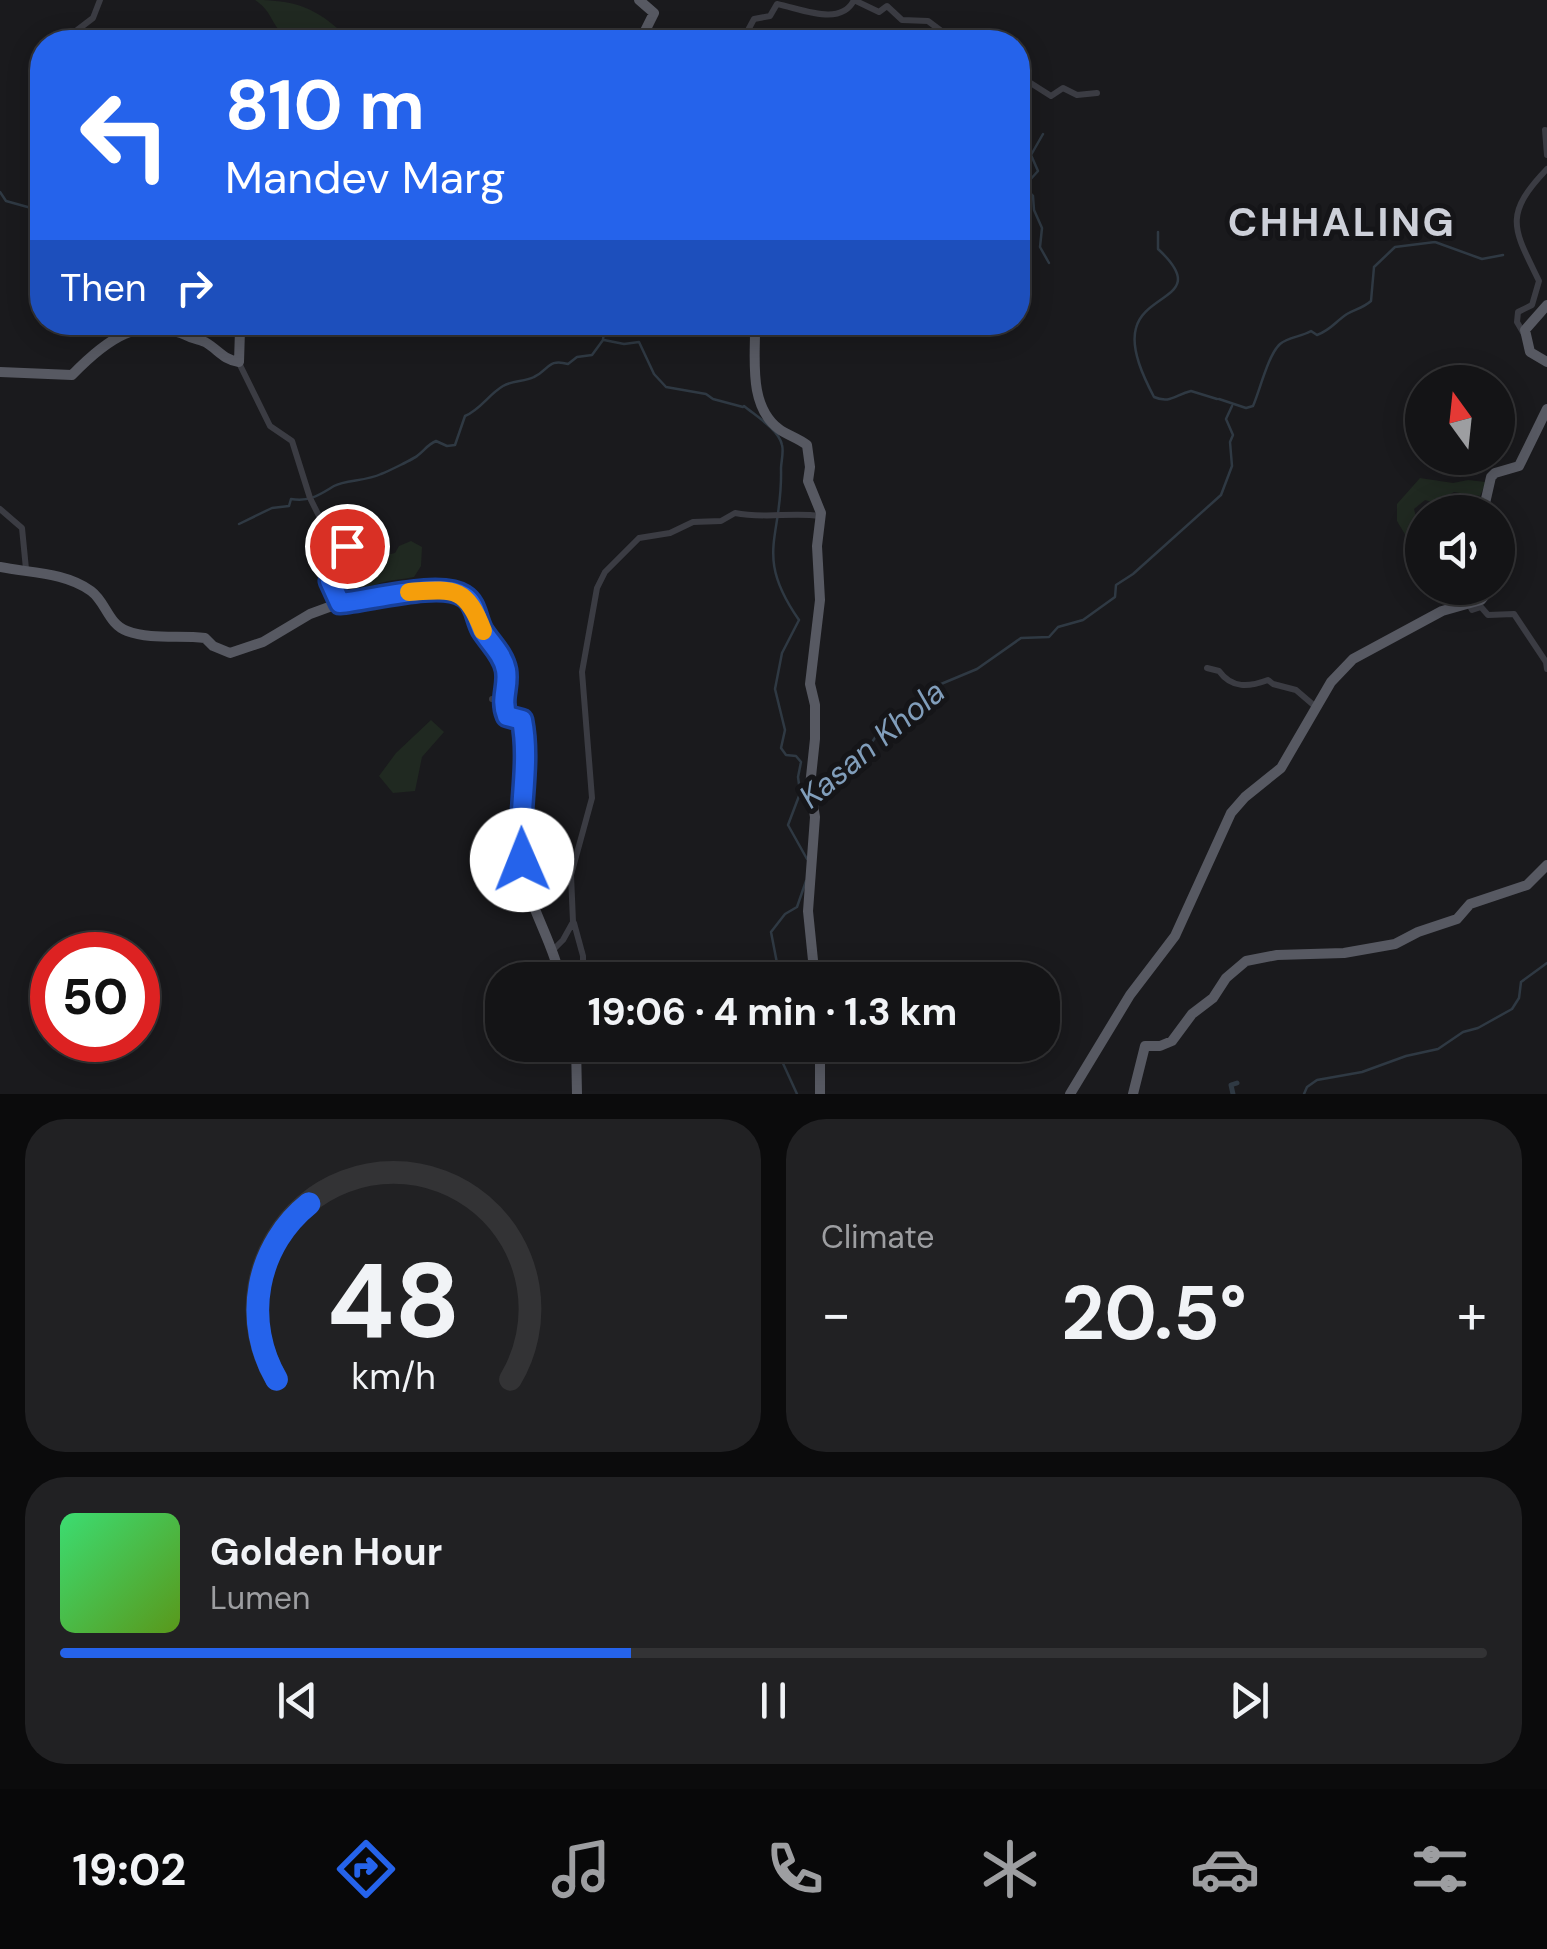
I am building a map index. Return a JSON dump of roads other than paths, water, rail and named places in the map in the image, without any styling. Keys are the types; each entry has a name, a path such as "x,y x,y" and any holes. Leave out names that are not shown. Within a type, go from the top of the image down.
{"main road":[{"path":"639,0 654,14 646,30"},
{"path":"1547,305 1526,327 1525,337 1530,352 1547,362"},
{"path":"0,372 72,375 96,351 122,335"},
{"path":"189,335 205,342 222,358 239,362 240,335"},
{"path":"755,335 754,368 759,393 779,429 807,445 808,481 820,505 820,600 810,679 815,705 810,789 815,817 809,932 813,962"},
{"path":"1487,495 1495,473 1519,466 1547,409"},
{"path":"0,567 26,570 89,590 122,630 160,637 205,638 230,654 340,603 425,591 463,595 506,668 497,700 507,716 522,720 519,825 524,872 555,962"},
{"path":"1070,1094 1130,995 1175,936 1231,814 1281,768 1330,682 1354,659 1442,611 1465,605"},
{"path":"1133,1094 1144,1046 1172,1041 1192,1014 1216,995 1226,978 1244,962 1395,944 1457,919 1470,904 1527,884 1547,865"},
{"path":"576,1062 577,1094"},
{"path":"820,1062 820,1094"}],"street":[{"path":"748,30 752,20 770,16 777,4 832,17 851,8 854,0 879,12 887,6 905,21 928,21 940,30"},
{"path":"79,30 93,18 98,2"},
{"path":"1030,83 1051,96 1063,88 1077,96 1096,93"},
{"path":"1545,130 1547,155"},
{"path":"1525,337 1517,322 1518,312 1532,305 1539,281 1518,239 1514,219 1525,196 1547,169"},
{"path":"239,362 270,426 290,439 311,501 328,533 350,550 330,581 340,603"},
{"path":"0,509 14,517 23,530 26,570"},
{"path":"584,962 573,922 573,863 592,798 582,672 597,588 605,572 639,538 670,533 693,522 721,521 735,513 784,517 794,512 821,516"},
{"path":"1470,605 1472,610 1481,606 1488,616 1514,614 1547,669"},
{"path":"1206,668 1219,671 1228,682 1248,687 1268,680 1296,690 1316,708"},
{"path":"551,952 573,922"}],"waterway":[{"path":"1030,180 1038,171 1031,155 1043,134"},
{"path":"0,192 6,201 30,208"},
{"path":"1030,193 1042,228 1040,247 1049,263"},
{"name":"Kasan Khola","path":"1158,232 1158,249 1178,277 1176,286 1142,316 1136,328 1139,363 1154,397 1169,399 1191,391 1217,399"},
{"path":"1219,399 1246,408 1253,406 1268,364 1280,344 1311,331 1322,333 1371,301 1374,267 1395,247 1435,242 1482,259 1503,255"},
{"path":"239,524 272,508 289,506 291,499 309,499 339,484 384,473 436,441 455,445 465,416 503,386 534,377 552,364 568,364 577,357 592,355 604,335"},
{"path":"604,340 639,342 654,374 666,387 706,394 743,407"},
{"path":"744,406 772,429 783,448 774,561 785,597 799,620 782,653 775,689 785,730 781,748 801,762 800,791"},
{"name":"Kasan Khola","path":"815,786 849,761 859,761 889,720 921,705 929,689 977,669 1021,638 1049,637 1058,627 1083,620 1115,597 1116,585 1221,495 1232,466 1233,435 1226,419 1232,406"},
{"name":"Kasan Khola","path":"807,859 788,825 799,796 808,789"},
{"name":"Kasan Khola","path":"777,962 771,932 785,914 797,907 806,881"},
{"path":"1304,1094 1317,1080 1362,1072 1438,1049 1463,1032 1478,1028 1512,1009 1519,998 1521,982 1547,963"},
{"name":"Kasan Khola","path":"782,1062 797,1094"},
{"path":"1233,1094 1231,1085 1237,1083"}],"district":[{"name":"CHHALING","path":"1342,222"}]}
